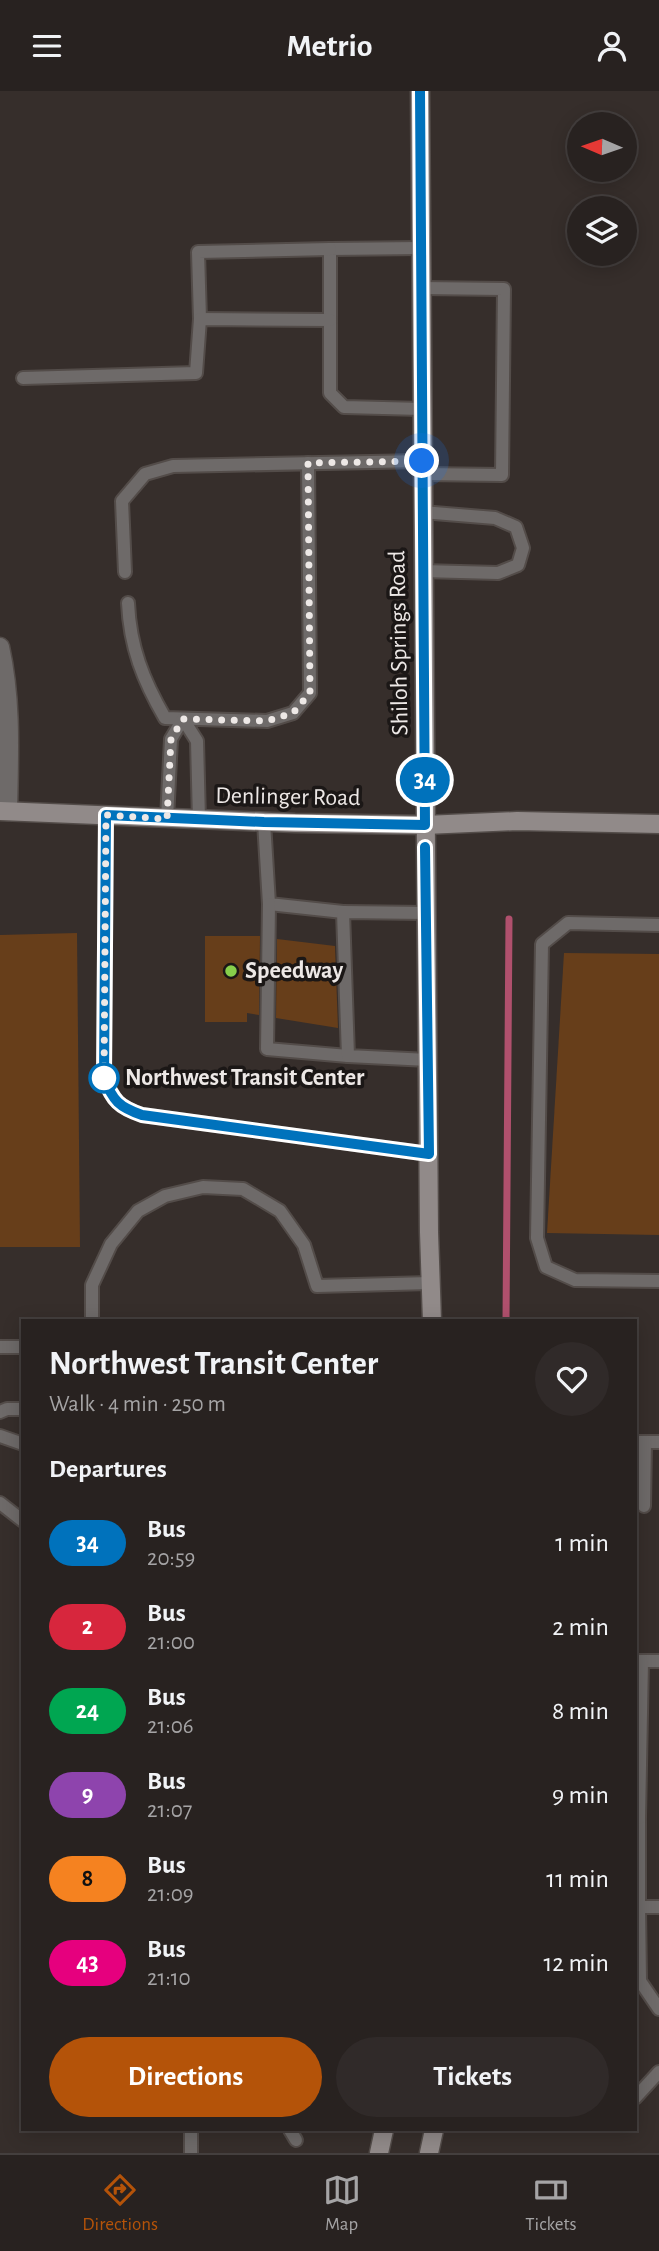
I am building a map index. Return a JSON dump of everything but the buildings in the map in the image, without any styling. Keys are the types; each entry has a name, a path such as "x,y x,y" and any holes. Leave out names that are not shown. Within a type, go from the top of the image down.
{"main road":[{"name":"Shiloh Springs Road","path":"420,91 422,571 432,1319"},
{"name":"Denlinger Road","path":"4,811 264,822 425,825 517,821 659,824"},
{"path":"379,2153 384,2131"},
{"path":"429,2153 434,2131"}],"street":[{"path":"0,647 6,673 9,712 4,811"}],"lane":[{"path":"23,378 196,373 200,319 198,252 421,248"},
{"path":"330,249 330,393 344,407 422,409"},
{"path":"125,572 122,501 145,474 173,466 308,463 422,467 502,475 504,289 421,288"},
{"path":"200,319 330,320"},
{"path":"128,603 130,634 146,685 165,717 267,721 293,713 310,693 308,463"},
{"path":"422,512 495,518 516,527 523,548 518,565 499,573 422,571"},
{"path":"167,819 171,739 183,719"},
{"path":"183,719 197,741 199,820"},
{"path":"106,815 104,1078 110,1096 124,1108 142,1115 429,1154"},
{"path":"264,822 269,904 267,1049 428,1060"},
{"path":"269,904 343,912 426,913"},
{"path":"343,912 348,1056"},
{"path":"659,925 568,923 542,944 537,1238 546,1267 575,1280 659,1281"},
{"path":"92,1319 92,1285 111,1244 138,1211 165,1196 203,1187 243,1189 280,1211 304,1245 317,1286 430,1283"},
{"path":"0,1347 21,1347"},
{"path":"0,1412 21,1409"},
{"path":"0,1436 21,1443"},
{"path":"644,1506 640,1442 659,1442"},
{"path":"0,1503 21,1519"},
{"path":"659,1661 639,1661 637,1818 638,1981 659,2009"},
{"path":"637,1907 659,1907"},
{"path":"637,2096 659,2073"},
{"path":"191,2131 191,2153"}],"waterway":[{"path":"506,1319 509,919"}],"bus line":[{"name":"34","path":"420,91 425,825 163,819 106,815 104,1078 110,1096 124,1108 142,1115 429,1154 425,847"}],"place":[{"name":"Speedway","path":"231,971"},
{"name":"Northwest Transit Center","path":"104,1078"}],"route":[{"path":"104,1078 106,815 167,819 171,739 183,719 267,721 293,713 310,693 308,463 422,461"}]}
